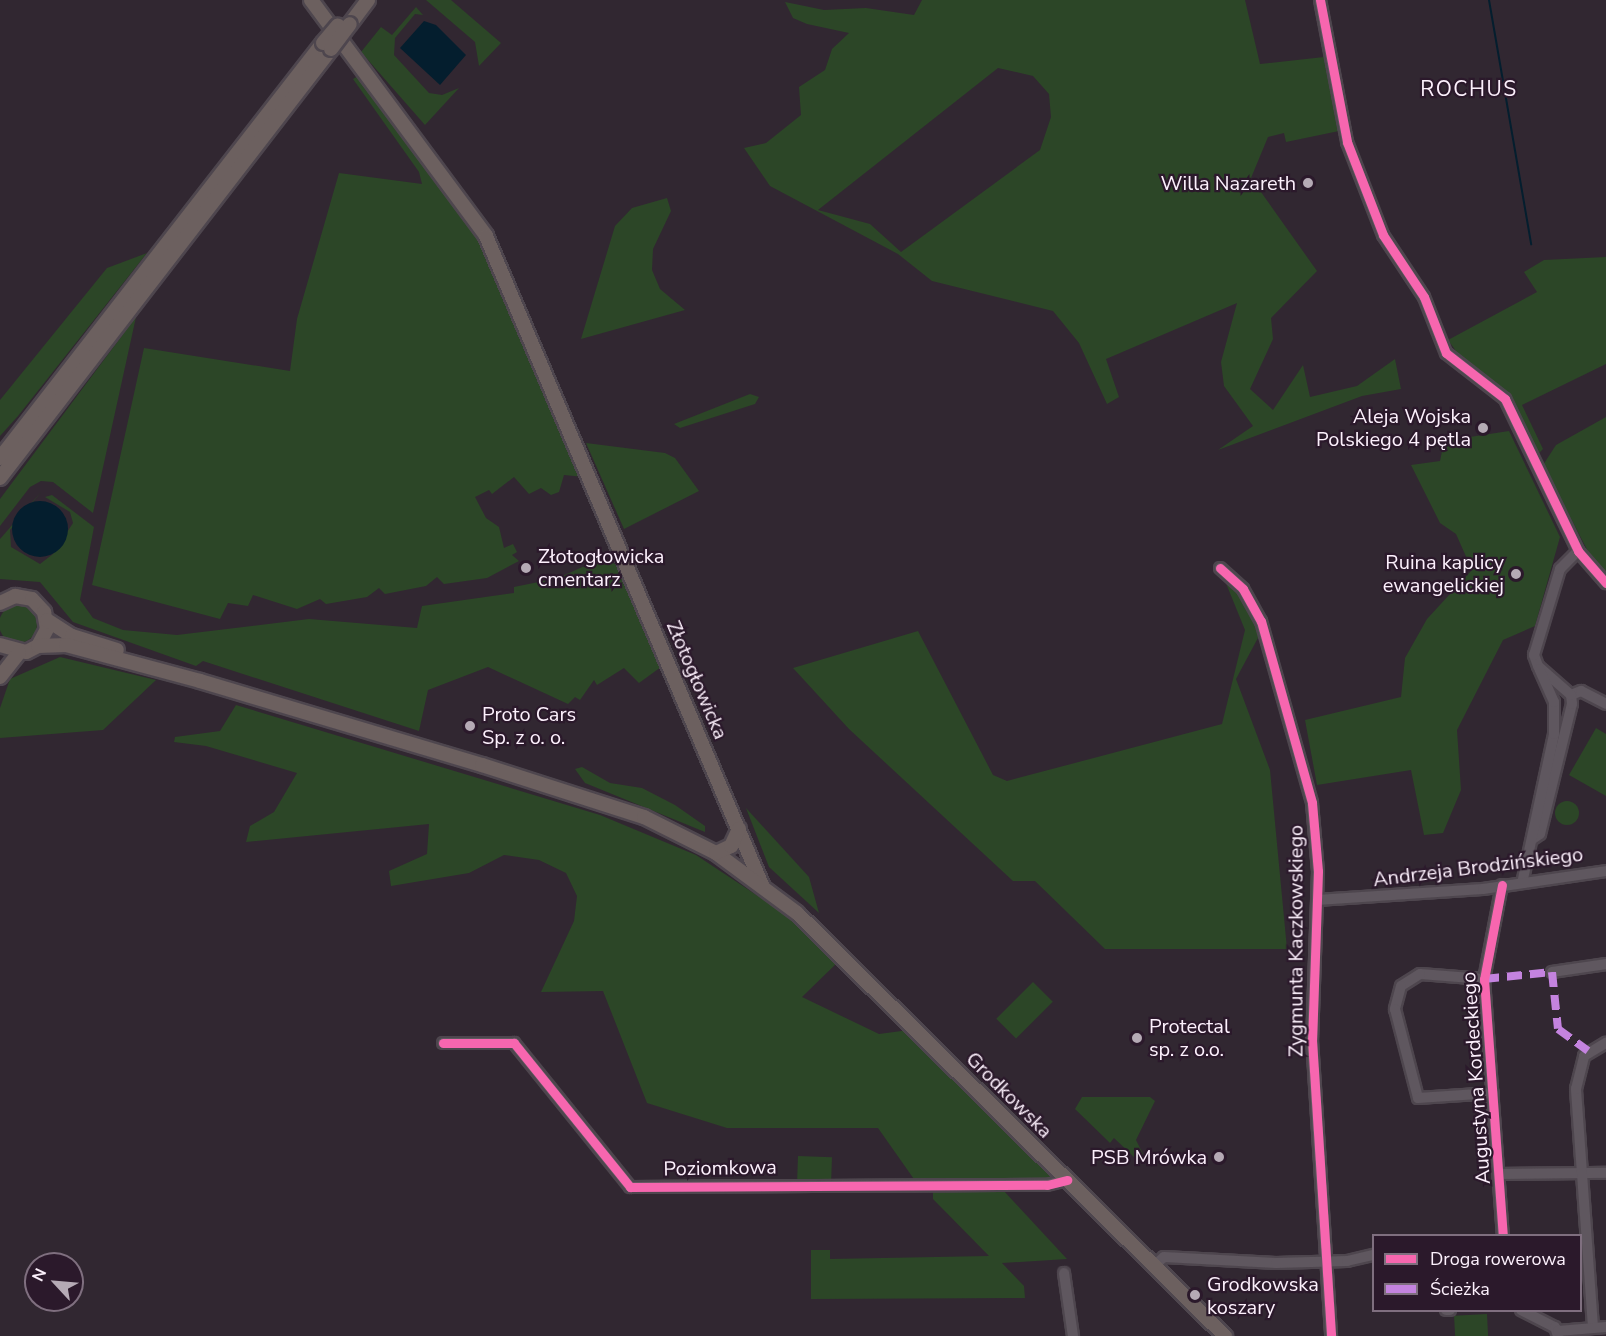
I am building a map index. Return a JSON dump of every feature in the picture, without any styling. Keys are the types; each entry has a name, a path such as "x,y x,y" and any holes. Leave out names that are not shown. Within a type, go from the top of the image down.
{"main road":[{"name":"Złotogłowicka","path":"311,0 480,224 620,546 739,829 748,845 762,885"},
{"path":"347,21 357,0"},
{"path":"0,458 347,21 368,0"},
{"path":"0,478 327,46"},
{"path":"0,603 15,596 32,599 47,620 72,636 200,681"},
{"path":"38,646 47,620"},
{"path":"0,677 19,653 38,646 66,645 200,681"},
{"path":"0,648 19,653"},
{"name":"Grodkowska","path":"200,681 628,811 716,853 762,885 1225,1336"},
{"path":"716,853 731,846 739,829"},
{"path":"733,864 739,829"},
{"path":"733,864 748,845"}],"street":[{"path":"1320,0 1347,142 1365,196 1386,242 1428,305 1443,348 1472,376 1505,399 1578,551 1606,583"},
{"path":"1523,879 1534,838 1555,711 1534,655 1557,575 1566,558 1578,551"},
{"name":"Zygmunta Kaczkowskiego","path":"1220,568 1244,589 1261,621 1296,733 1316,833 1317,900 1312,1040 1331,1336"},
{"path":"1538,666 1571,695"},
{"path":"1571,695 1581,692 1606,704"},
{"path":"1534,838 1548,807 1571,695"},
{"name":"Andrzeja Brodzińskiego","path":"1317,900 1502,885 1523,879 1606,871"},
{"name":"Augustyna Kordeckiego","path":"1502,885 1484,980 1502,1174 1503,1234"},
{"path":"1552,972 1606,964"},
{"name":"Augustyna Kordeckiego","path":"1484,980 1420,974 1401,986 1395,1009 1418,1098 1493,1093"},
{"name":"Poziomkowa","path":"443,1043 514,1043 630,1187 1047,1185 1067,1180"},
{"path":"1593,1326 1577,1073 1588,1052 1606,1043"},
{"path":"1502,1174 1606,1173"},
{"path":"1154,1266 1164,1257 1328,1262 1372,1255"},
{"path":"1064,1273 1073,1336"},
{"path":"1523,1312 1558,1334 1593,1326 1606,1327"}],"green space":[{"path":"426,0 451,0 501,43 479,66 475,42"},
{"path":"922,0 1245,0 1260,64 1324,57 1339,131 1286,142 1284,133 1268,137 1251,178 1317,271 1271,318 1273,339 1250,389 1273,410 1303,365 1310,397 1357,386 1395,359 1401,389 1362,396 1218,450 1253,426 1224,386 1221,362 1237,303 1106,359 1119,397 1107,404 1079,343 1053,311 932,281 898,254 770,186 744,148 766,143 801,115 799,87 825,70 832,49 849,33 807,24 793,18 785,2 824,10 866,8 914,15","holes":["998,68 1033,76 1049,94 1051,117 1040,150 901,252 870,224 818,210"]},
{"path":"416,7 423,15 415,14 395,38 394,55 429,93 442,95 459,88 425,125 361,52 381,27 392,35"},
{"path":"358,76 480,234 584,477 564,475 559,492 551,495 541,488 529,494 514,477 492,494 489,490 475,497 486,518 499,527 504,548 513,544 517,552 512,555 519,561 487,578 444,584 437,577 426,586 385,594 379,588 367,597 326,604 320,599 297,609 253,595 248,606 228,603 220,619 92,585 144,348 290,371 297,319 339,173 422,184 419,172 353,79"},
{"path":"667,198 671,211 653,249 652,270 660,289 685,310 581,339 615,226 632,208"},
{"path":"147,253 0,436 0,400 107,268"},
{"path":"1606,257 1606,364 1522,405 1543,449 1538,454 1510,396 1466,365 1448,340 1537,292 1524,272 1544,260"},
{"path":"136,317 93,513 53,482 41,481 30,487 0,526 0,499"},
{"path":"750,394 759,397 755,404 680,428 674,424"},
{"path":"1606,417 1606,573 1592,559 1543,465 1556,445"},
{"path":"1509,431 1560,537 1535,626 1503,640 1457,730 1461,790 1443,833 1424,835 1411,770 1317,785 1305,720 1401,697 1405,658 1427,619 1472,570 1456,534 1440,523 1411,465 1440,461 1444,441"},
{"path":"586,443 665,453 675,458 699,491 624,529"},
{"path":"42,491 10,530 11,547 40,564 53,554 73,523 70,512 45,497 52,495 94,527 80,600 93,618 123,630 177,635 309,619 417,628 422,606 514,593 514,587 558,578 600,559 616,564 661,667 639,683 624,668 597,685 594,680 580,700 575,697 568,704 488,667 428,690 419,731 203,661 196,666 73,622 40,582 0,579 0,539"},
{"path":"1221,571 1256,602 1267,621 1236,679 1270,770 1287,949 1105,949 1035,881 1013,881 849,729 793,668 918,631 993,775 1007,781 1222,724 1245,630"},
{"path":"18,605 32,610 37,624 32,638 18,643 4,638 -1,624 4,610"},
{"path":"60,657 156,680 103,730 0,738 0,708 10,679"},
{"path":"236,705 600,815 696,855 788,916 839,961 802,997 879,1034 909,1030 1055,1180 916,1182 878,1128 727,1128 647,1103 603,991 541,992 574,921 577,896 566,873 539,860 504,855 469,873 391,886 389,871 427,854 429,824 246,842 250,826 274,812 297,773 206,746 174,742 175,737 220,731"},
{"path":"1596,728 1606,734 1606,796 1569,775"},
{"path":"582,767 610,783 642,788 675,805 705,826 705,832 585,783 575,769"},
{"path":"1567,801 1572,802 1578,808 1578,818 1572,824 1567,825 1562,824 1556,818 1555,813 1556,808 1562,802"},
{"path":"746,808 809,877 819,913 769,867"},
{"path":"1033,982 1053,1002 1016,1039 996,1019"},
{"path":"1082,1097 1150,1097 1155,1101 1136,1140 1145,1158 1136,1159 1114,1138 1110,1143 1075,1109"},
{"path":"798,1156 832,1157 831,1184 797,1183"},
{"path":"1003,1190 1067,1259 1002,1263 1024,1286 1025,1298 811,1299 811,1250 830,1250 830,1259 989,1256 933,1199 933,1191"},
{"path":"1487,1314 1488,1336 1455,1336 1454,1316"}],"water":[{"path":"424,21 436,25 466,55 440,85 400,48"},
{"path":"34,501 46,501 56,505 64,513 68,529 64,545 56,553 46,557 34,557 24,553 16,545 12,535 12,523 16,513 24,505"}],"waterway":[{"path":"1489,0 1531,244"}],"marked path":[{"path":"1484,979 1552,972 1558,1029 1588,1051"}],"cycle path":[{"path":"1320,0 1347,142 1383,235 1424,297 1446,353 1505,399 1578,551 1606,583"},
{"path":"1220,568 1243,589 1261,621 1312,803 1318,871 1312,1040 1331,1336"},
{"path":"1502,885 1484,979 1503,1234"},
{"path":"443,1043 514,1043 630,1187 1047,1185 1067,1180"}],"place":[{"name":"Willa Nazareth","path":"1308,183"},
{"name":"Aleja Wojska Polskiego 4 pętla","path":"1483,428"},
{"name":"Złotogłowicka cmentarz","path":"526,568"},
{"name":"Ruina kaplicy ewangelickiej","path":"1516,574"},
{"name":"Proto Cars Sp. z o. o.","path":"470,726"},
{"name":"Protectal sp. z o.o.","path":"1137,1038"},
{"name":"PSB Mrówka","path":"1219,1157"},
{"name":"Grodkowska koszary","path":"1195,1295"}],"district":[{"name":"ROCHUS","path":"1469,89"}]}
